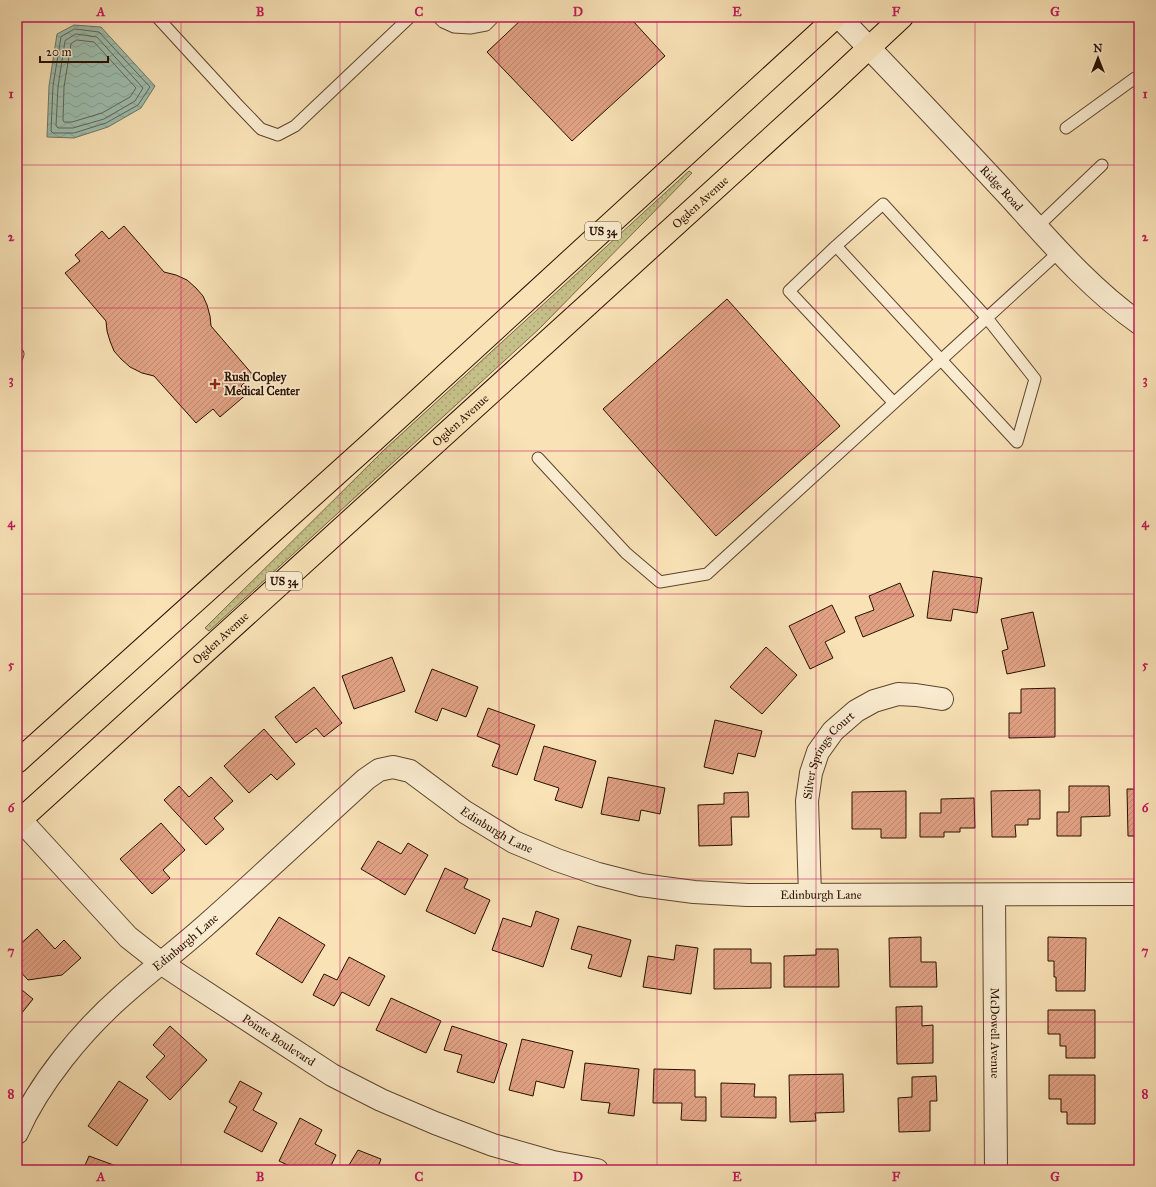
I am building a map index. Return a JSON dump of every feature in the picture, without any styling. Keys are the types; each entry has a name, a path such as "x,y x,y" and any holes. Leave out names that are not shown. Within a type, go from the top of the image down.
{"main road":[{"name":"US 34","path":"17,762 376,439 836,17"},
{"name":"Ogden Avenue","path":"18,819 499,386 902,17"}],"street":[{"name":"Ridge Road","path":"839,17 918,98 1096,289 1139,323"},
{"name":"Silver Springs Court","path":"810,895 807,801 811,773 818,752 833,731 856,711 874,701 898,694 942,699"},
{"name":"Edinburgh Lane","path":"17,1133 49,1077 83,1034 122,995 206,925 366,779 379,770 393,767 410,771 465,812 514,842 557,860 598,874 641,885 694,892 748,895 1139,894"},
{"name":"Pointe Boulevard","path":"18,819 128,937 161,963 332,1075 381,1100 435,1123 493,1145 553,1162 598,1170"},
{"name":"McDowell Avenue","path":"994,895 996,1170"}],"lane":[{"path":"157,17 261,129 278,134 295,126 410,17"},
{"path":"438,17 443,22 454,27 470,28 486,25 494,17"},
{"path":"1066,128 1135,78 1139,77"},
{"path":"1037,227 1102,165"},
{"path":"836,246 1017,442 1035,379 987,318 883,204 836,246 789,292 894,403"},
{"path":"538,458 626,553 660,582 707,574 1060,251"}],"shaded area":[{"path":"689,171 692,173 539,329 209,631 205,628 384,450"}],"water":[{"path":"74,25 101,27 155,86 141,108 108,127 74,138 47,137 49,86 57,34"}],"building":[{"path":"528,17 625,17 633,21 665,56 572,141 487,52 522,19"},
{"path":"1137,17 1139,17 1139,58 1135,61"},
{"path":"124,226 164,272 187,280 203,296 210,316 211,326 253,375 241,386 248,393 220,417 213,409 196,423 154,376 142,373 130,367 121,359 114,351 110,341 106,321 65,273 80,261 75,255 102,231 109,239"},
{"path":"727,299 840,426 716,536 603,409"},
{"path":"933,571 982,578 977,613 953,609 951,621 927,618"},
{"path":"900,583 914,616 863,637 855,617 874,610 869,596"},
{"path":"832,605 845,632 825,642 833,658 810,669 789,626"},
{"path":"1033,612 1045,666 1007,674 1002,651 1008,649 1001,619"},
{"path":"766,647 797,675 762,714 730,687"},
{"path":"392,657 405,691 354,709 342,676"},
{"path":"432,669 478,687 466,717 442,708 437,721 415,712"},
{"path":"314,687 342,723 324,737 316,728 296,743 275,717"},
{"path":"1055,688 1055,737 1009,738 1009,713 1021,713 1021,689"},
{"path":"488,708 535,725 517,775 492,766 500,745 477,736"},
{"path":"715,720 762,731 755,757 738,753 733,774 704,767"},
{"path":"264,729 295,764 277,780 271,774 249,793 224,766"},
{"path":"544,746 596,761 582,808 555,800 559,788 534,780"},
{"path":"211,777 233,801 214,818 224,829 206,845 164,800 179,786 189,797"},
{"path":"608,777 665,788 660,814 641,810 639,821 601,814"},
{"path":"1069,786 1109,786 1110,816 1081,817 1081,836 1057,836 1057,812 1069,812"},
{"path":"1127,789 1139,789 1139,836 1128,836"},
{"path":"1040,790 1040,819 1028,819 1028,825 1015,825 1016,837 992,837 991,791"},
{"path":"906,791 906,838 881,838 881,829 852,829 852,792"},
{"path":"748,792 749,817 731,817 732,845 699,846 698,805 724,804 724,793"},
{"path":"974,798 975,828 960,828 960,832 944,832 944,837 920,837 920,813 941,813 941,799"},
{"path":"161,823 185,850 163,870 170,878 152,894 120,859"},
{"path":"378,841 401,854 408,843 428,855 405,895 361,869"},
{"path":"445,868 468,879 464,888 490,900 475,934 426,911"},
{"path":"536,911 559,919 543,967 492,950 503,918 531,927"},
{"path":"279,917 325,945 302,983 256,954"},
{"path":"578,926 631,940 621,977 588,968 592,955 571,949"},
{"path":"37,929 55,949 64,940 81,958 62,975 28,980 17,968 17,947"},
{"path":"921,937 921,962 936,962 937,987 890,987 889,938"},
{"path":"1048,937 1086,938 1085,991 1056,991 1054,961 1048,961"},
{"path":"676,945 698,948 691,994 643,987 648,956 674,960"},
{"path":"714,949 751,949 751,963 771,963 771,988 714,989"},
{"path":"816,949 838,949 839,987 784,987 784,956 816,955"},
{"path":"349,957 385,976 369,1006 342,992 334,1006 313,995 324,974 337,980"},
{"path":"17,986 33,999 17,1019"},
{"path":"391,998 441,1021 426,1053 376,1030"},
{"path":"922,1006 922,1026 933,1025 933,1063 897,1064 896,1007"},
{"path":"1048,1010 1095,1010 1095,1058 1066,1058 1066,1046 1060,1046 1060,1034 1048,1034"},
{"path":"170,1026 207,1060 170,1100 146,1077 165,1056 153,1045"},
{"path":"452,1026 507,1044 494,1083 457,1072 462,1055 444,1050"},
{"path":"522,1039 573,1051 564,1088 536,1081 533,1096 509,1090"},
{"path":"585,1063 639,1069 634,1116 608,1113 610,1103 581,1100"},
{"path":"654,1069 695,1070 695,1097 706,1097 706,1121 681,1120 682,1103 653,1103"},
{"path":"843,1074 844,1112 815,1113 816,1121 790,1122 789,1075"},
{"path":"1049,1075 1095,1075 1095,1124 1067,1124 1067,1112 1061,1112 1061,1099 1049,1099"},
{"path":"936,1076 937,1101 930,1101 930,1131 899,1132 898,1098 912,1097 912,1077"},
{"path":"119,1081 148,1100 117,1146 88,1126"},
{"path":"240,1081 262,1093 253,1110 277,1123 262,1152 224,1132 237,1107 229,1102"},
{"path":"721,1083 755,1084 754,1097 776,1097 776,1118 721,1117"},
{"path":"300,1118 322,1130 315,1144 336,1155 329,1170 298,1170 279,1161"},
{"path":"358,1150 381,1159 377,1170 346,1170"},
{"path":"89,1156 119,1167 118,1170 83,1170"}],"place":[{"name":"Rush Copley Medical Center","path":"215,384"}]}
